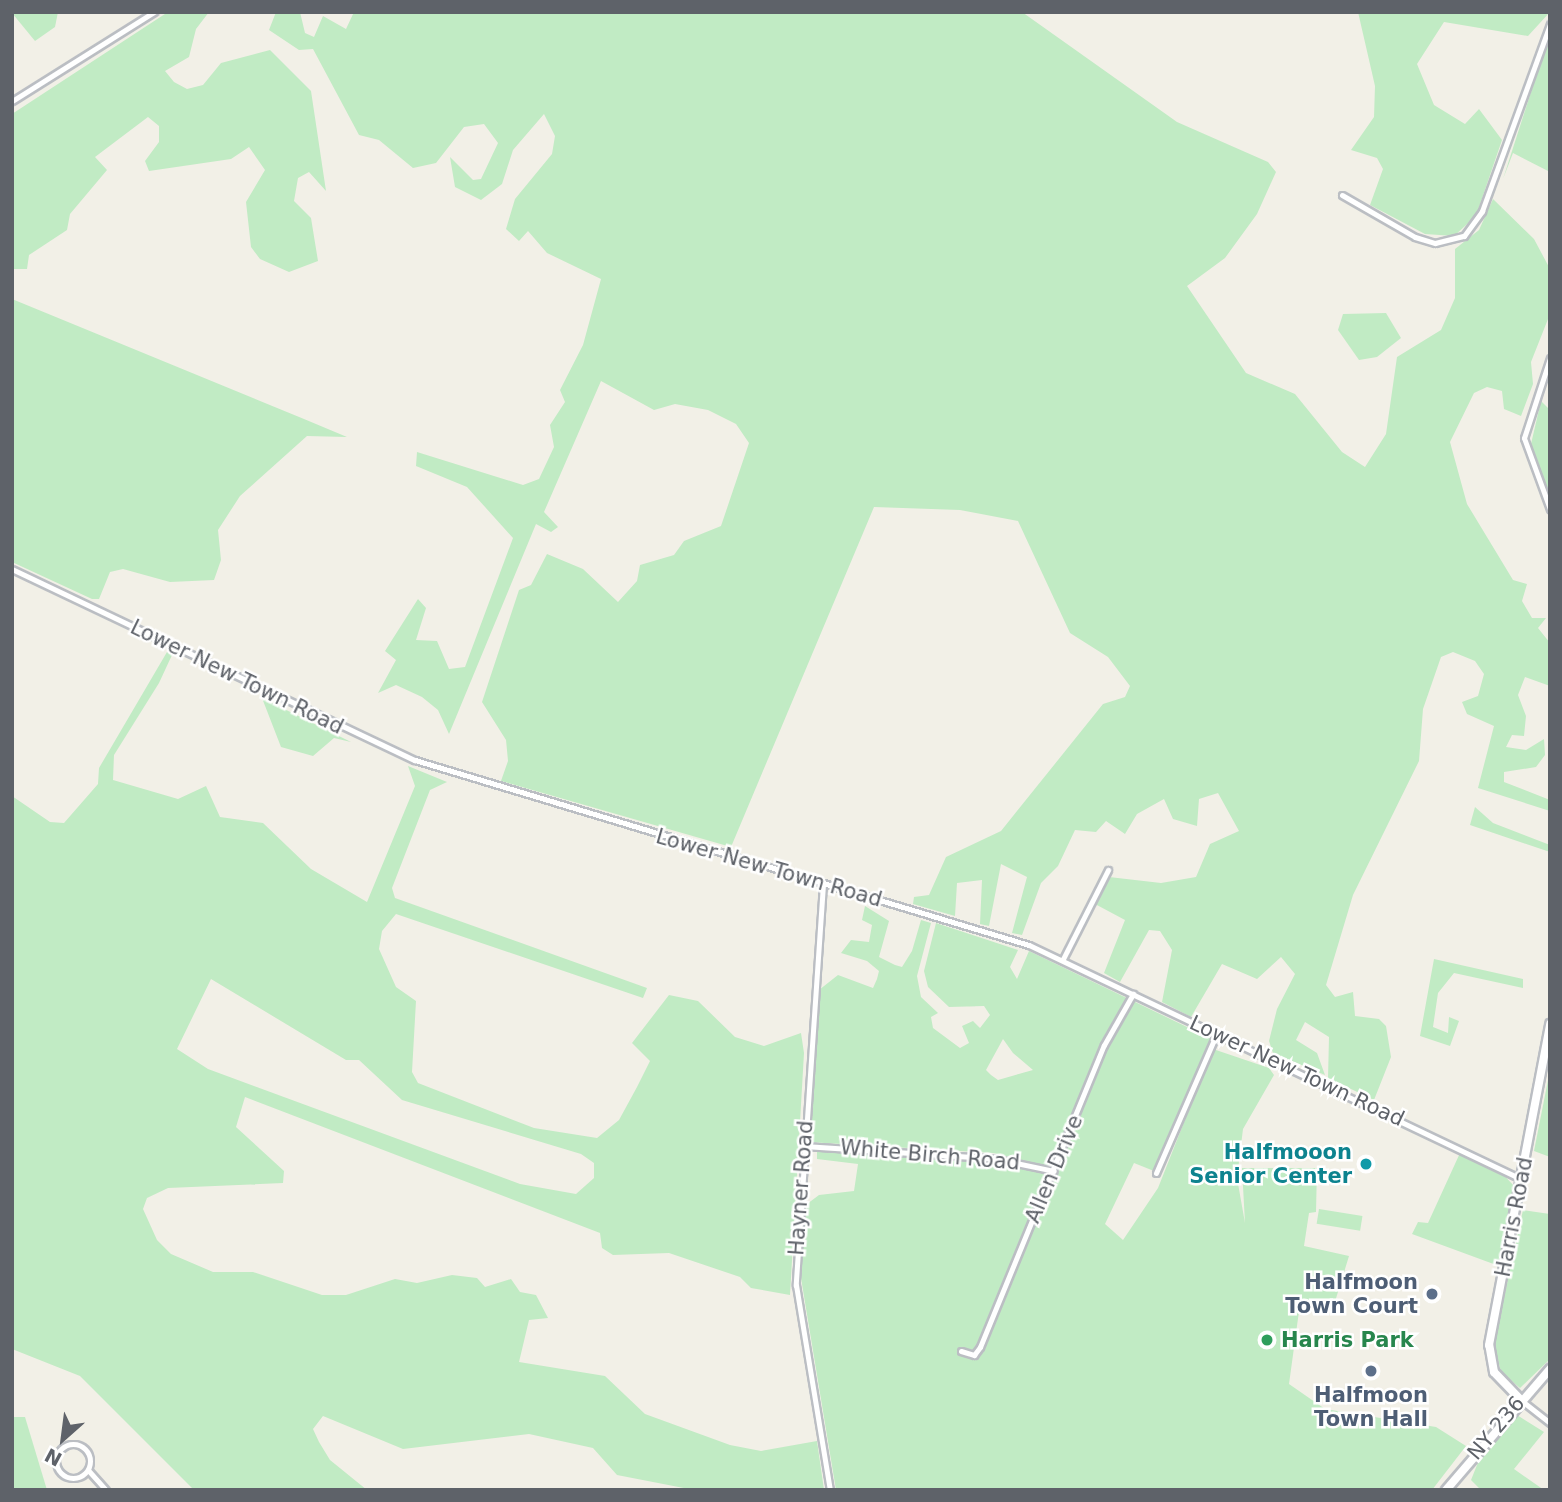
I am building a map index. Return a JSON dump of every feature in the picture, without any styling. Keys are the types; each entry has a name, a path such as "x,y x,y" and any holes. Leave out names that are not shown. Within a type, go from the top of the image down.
{"street":[{"path":"12,101 154,12"},
{"path":"1342,195 1415,237 1435,243 1464,236 1482,211 1550,24"},
{"path":"1550,358 1524,438 1550,509"},
{"name":"Lower New Town Road","path":"12,569 415,760 1063,960 1521,1179"},
{"path":"1063,960 1108,870"},
{"name":"Hayner Road","path":"823,884 796,1285 830,1490"},
{"name":"Allen Drive","path":"961,1351 974,1355 980,1347 1104,1045 1133,994"},
{"name":"Harris Road","path":"1520,1399 1494,1372 1489,1345 1550,1024"},
{"path":"1156,1173 1216,1035"},
{"name":"White Birch Road","path":"804,1146 992,1158 1054,1171"},
{"name":"NY 236","path":"1446,1490 1520,1399 1550,1369"},
{"path":"1520,1399 1550,1423"},
{"path":"88,1470 79,1478 63,1475 59,1452 72,1444 84,1448 88,1470 106,1490"}],"green space":[{"path":"58,12 55,27 35,41 12,13"},
{"path":"168,12 209,12 196,29 189,57 165,71 174,82 187,89 203,85 221,63 270,50 311,91 326,191 309,172 298,178 294,201 311,218 318,261 289,272 260,259 251,247 246,202 265,170 249,147 231,159 149,171 145,161 159,142 159,126 148,117 95,157 107,170 70,214 67,230 29,255 27,269 12,269 12,114"},
{"path":"276,12 300,12 305,33 314,37 323,16 346,29 354,12 1022,12 1177,122 1268,162 1276,172 1257,214 1225,258 1187,286 1246,373 1295,394 1342,452 1365,467 1386,434 1397,357 1441,330 1455,298 1455,249 1479,230 1493,199 1534,239 1550,269 1550,314 1531,362 1533,384 1521,416 1504,409 1502,391 1487,387 1474,393 1450,442 1467,504 1513,580 1527,584 1522,601 1532,618 1546,618 1538,628 1550,643 1550,686 1525,677 1518,695 1526,716 1524,736 1512,735 1506,747 1526,750 1544,739 1545,755 1536,767 1504,772 1504,782 1550,800 1550,811 1478,788 1494,726 1467,714 1462,702 1478,696 1484,674 1475,661 1453,652 1441,657 1423,709 1419,761 1353,895 1326,985 1335,997 1353,992 1355,1016 1379,1019 1386,1026 1391,1057 1374,1100 1328,1078 1329,1037 1305,1022 1296,1040 1317,1053 1325,1075 1273,1053 1269,1041 1277,1009 1295,974 1281,957 1257,979 1222,964 1191,1017 1162,1002 1172,950 1160,931 1149,930 1120,982 1104,973 1125,920 1095,904 1109,877 1161,883 1196,877 1210,844 1239,831 1218,793 1199,799 1197,826 1173,819 1164,799 1137,814 1125,834 1106,821 1096,832 1075,830 1058,866 1041,883 1022,935 1012,933 1027,877 1001,864 989,926 980,924 982,880 957,883 955,916 913,904 914,897 929,895 946,857 1001,831 1103,704 1125,697 1130,686 1108,657 1070,633 1018,521 960,510 874,507 731,847 501,781 508,761 506,740 482,702 519,590 531,585 547,554 583,569 618,602 637,581 640,565 674,555 684,541 721,526 749,443 736,424 708,410 675,404 654,410 601,381 544,512 558,527 551,532 536,524 449,734 438,710 422,697 396,685 378,693 396,660 385,651 418,599 426,608 416,640 437,641 449,669 465,667 513,538 467,487 416,466 417,452 523,485 539,479 554,447 550,425 565,402 560,390 583,345 601,279 547,253 528,231 519,241 506,229 515,199 552,154 555,136 544,114 513,150 502,184 481,200 455,187 450,157 473,180 481,179 498,143 484,124 464,127 436,163 413,168 379,140 359,135 313,49 299,50 269,30"},
{"path":"1358,12 1550,12 1528,36 1444,22 1417,64 1434,105 1465,124 1479,109 1502,140 1476,216 1454,236 1425,234 1370,205 1383,169 1377,158 1351,150 1374,117 1375,86"},
{"path":"1550,33 1550,172 1513,153 1503,179"},
{"path":"12,299 347,437 307,436 240,496 218,530 221,560 214,580 170,582 123,569 110,572 99,599 92,599 12,562"},
{"path":"1386,313 1401,338 1377,357 1359,360 1338,330 1343,314"},
{"path":"1541,401 1550,410 1550,495 1531,444"},
{"path":"167,652 172,655 159,683 114,755 113,780 178,799 206,786 220,817 263,823 311,869 367,902 415,786 408,766 447,782 430,790 392,888 395,898 647,988 643,998 396,914 382,931 379,949 396,987 416,1001 412,1072 418,1083 534,1128 597,1138 619,1120 650,1061 632,1043 669,995 698,1001 735,1037 764,1046 801,1033 804,1053 790,1295 751,1288 740,1277 669,1253 613,1255 602,1248 600,1233 245,1097 236,1127 284,1171 283,1183 168,1188 147,1198 143,1209 157,1240 171,1254 213,1272 253,1272 322,1295 346,1295 395,1279 417,1283 452,1275 477,1278 485,1287 511,1279 520,1292 536,1295 548,1318 529,1320 519,1362 605,1376 645,1414 730,1445 761,1451 817,1441 824,1490 694,1490 617,1475 593,1448 529,1434 403,1449 323,1416 313,1429 319,1442 330,1460 367,1490 194,1490 80,1376 12,1349 12,796 50,822 64,823 98,784 99,768","holes":["211,979 346,1060 359,1060 402,1100 581,1154 594,1163 594,1178 576,1194 520,1184 208,1069 177,1049"]},
{"path":"262,698 351,742 334,738 313,756 281,747"},
{"path":"1475,807 1493,823 1550,845 1550,852 1470,825"},
{"path":"865,906 889,921 879,957 902,967 912,951 921,920 931,923 917,976 921,997 938,1013 931,1017 933,1028 960,1048 969,1043 962,1026 973,1021 980,1028 990,1015 984,1006 949,1007 928,987 924,971 936,923 1018,950 1010,967 1017,979 1029,951 1212,1039 1154,1171 1134,1163 1105,1224 1123,1240 1158,1188 1213,1049 1269,1068 1274,1075 1243,1129 1237,1178 1245,1223 1242,1168 1317,1168 1316,1212 1309,1213 1304,1246 1349,1256 1334,1305 1300,1304 1289,1384 1325,1409 1436,1427 1466,1446 1432,1490 836,1490 800,1272 807,1204 819,1195 854,1191 858,1164 817,1159 817,1150 990,1162 1050,1173 1051,1167 993,1153 808,1142 819,990 838,975 873,988 879,971 867,961 841,953 851,940 869,942 872,925 862,920","holes":["1003,1039 1013,1053 1033,1070 998,1080 986,1070"]},
{"path":"1434,959 1523,979 1523,988 1454,973 1438,993 1433,1027 1448,1033 1449,1017 1459,1021 1450,1046 1420,1036"},
{"path":"1550,1070 1550,1157 1534,1151"},
{"path":"1460,1153 1501,1172 1514,1186 1499,1266 1412,1234 1418,1222 1428,1223"},
{"path":"1319,1209 1362,1216 1360,1231 1317,1224"},
{"path":"1523,1210 1550,1214 1550,1359 1520,1388 1501,1372 1494,1344"},
{"path":"1517,1415 1544,1432 1514,1469 1544,1490 1481,1490 1471,1480 1479,1460"},
{"path":"12,1417 25,1417 47,1490 12,1490"}],"place":[{"name":"Halfmooon Senior Center","path":"1366,1164"},
{"name":"Halfmoon Town Court","path":"1432,1294"},
{"name":"Harris Park","path":"1267,1340"},
{"name":"Halfmoon Town Hall","path":"1371,1371"}]}
